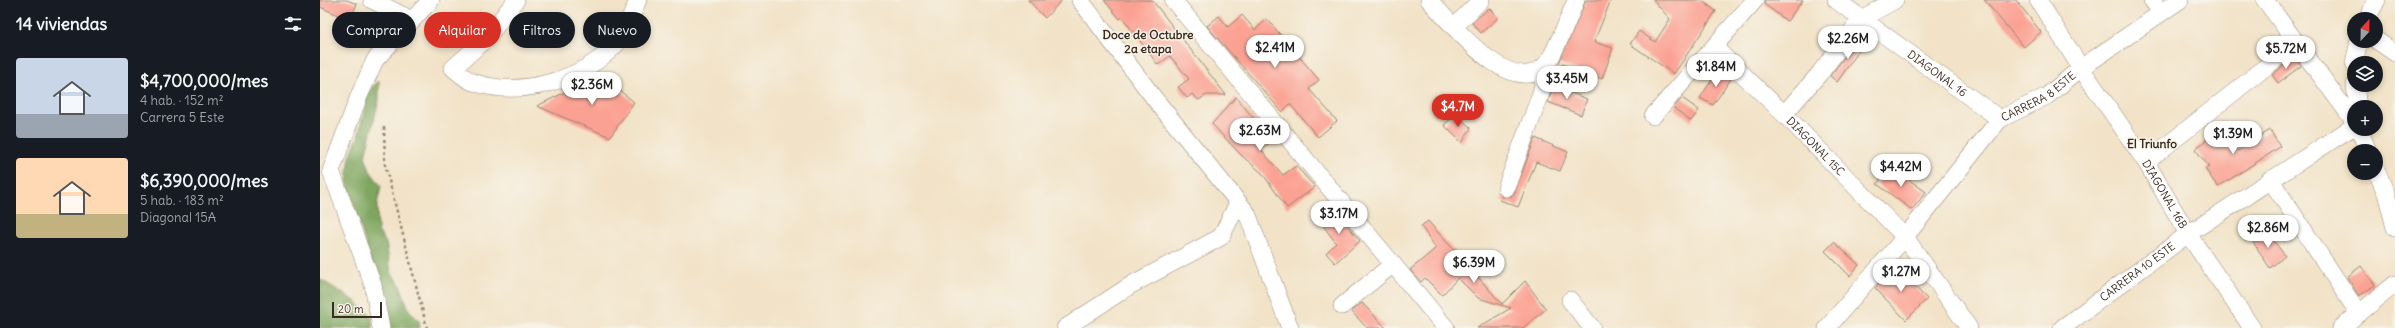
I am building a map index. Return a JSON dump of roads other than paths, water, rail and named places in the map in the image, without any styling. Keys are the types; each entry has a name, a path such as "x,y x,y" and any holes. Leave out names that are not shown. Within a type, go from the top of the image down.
{"street":[{"path":"372,0 396,12"},
{"path":"416,16 431,0"},
{"path":"516,0 486,39 453,68 472,82 513,89 565,79 598,62 620,40 638,0"},
{"path":"1080,0 1154,98 1247,213 1290,328"},
{"path":"1173,0 1446,328"},
{"path":"1429,0 1481,55 1502,67 1519,74 1543,67"},
{"path":"1454,27 1481,0"},
{"path":"1506,188 1541,93 1543,67 1576,0"},
{"path":"1653,116 1755,0"},
{"name":"DIAGONAL 16","path":"1836,0 2000,119"},
{"path":"1784,114 1820,73 1861,19 1895,0"},
{"name":"DIAGONAL 16B","path":"2038,0 2081,68 2146,162 2188,234 2252,328"},
{"name":"CARRERA 8 ESTE","path":"1827,328 1905,237 2000,119 2047,96 2156,6 2180,0"},
{"path":"2265,0 2347,112"},
{"path":"2372,12 2381,0"},
{"path":"2146,162 2296,43"},
{"path":"2383,45 2395,53"},
{"name":"DIAGONAL 15C","path":"1714,47 1784,114 1905,237 1969,328"},
{"path":"381,328 373,285 325,168 375,60 386,48"},
{"name":"CARRERA 10 ESTE","path":"2062,328 2188,234 2270,179 2347,130"},
{"path":"2270,179 2359,314"},
{"path":"2380,180 2392,210"},
{"path":"1065,328 1131,285 1221,237 1238,203"},
{"path":"1342,306 1393,264"},
{"path":"2341,328 2395,284"},
{"path":"1570,300 1592,328"}],"district":[{"name":"Doce de Octubre 2a etapa","path":"1148,42"},
{"name":"El Triunfo","path":"2152,144"}]}
